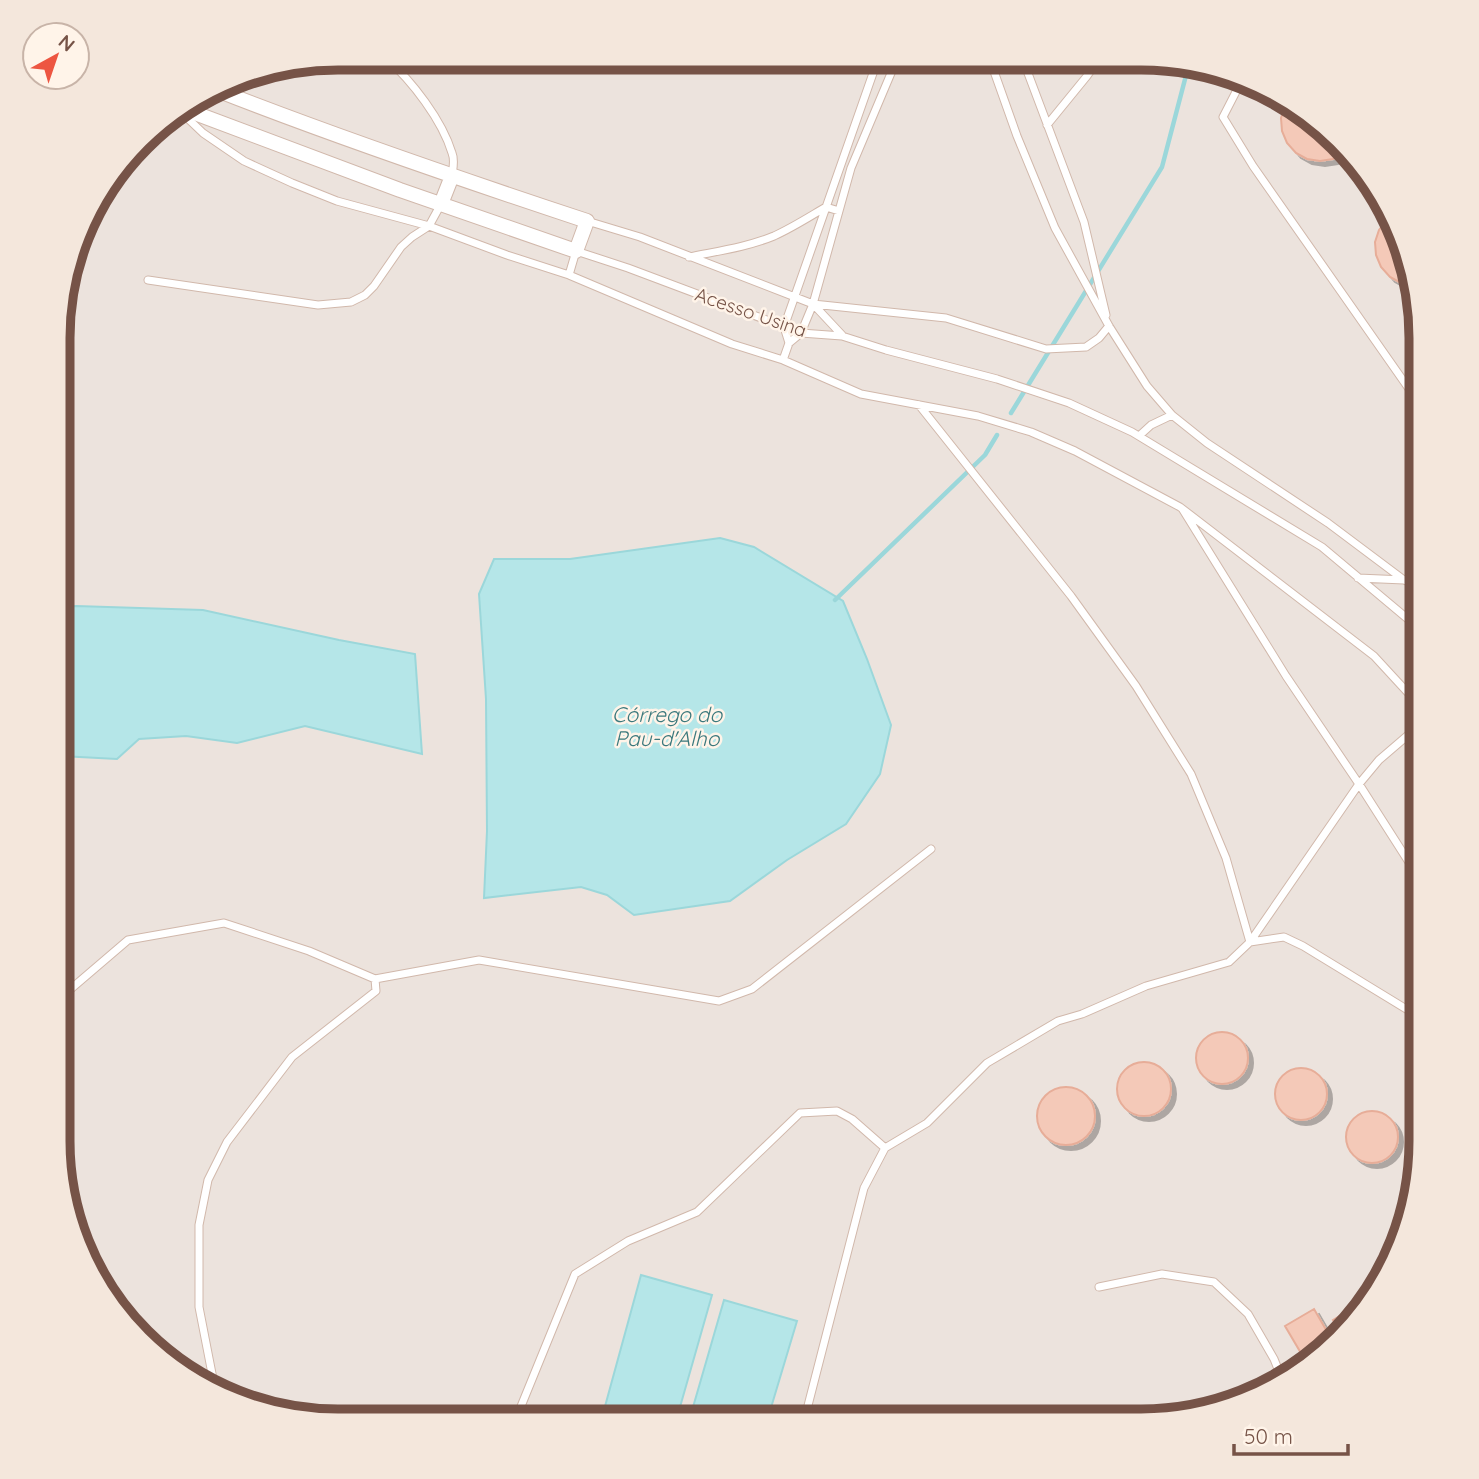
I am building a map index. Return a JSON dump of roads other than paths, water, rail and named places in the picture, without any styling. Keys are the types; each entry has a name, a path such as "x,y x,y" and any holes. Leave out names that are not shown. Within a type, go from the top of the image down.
{"street":[{"name":"Acesso Usina","path":"227,94 311,127 587,220"},
{"name":"Acesso Usina","path":"192,113 576,251"},
{"path":"441,204 452,176"},
{"path":"576,251 587,220"}],"lane":[{"path":"400,70 440,126 454,156 452,176"},
{"path":"789,343 784,327 874,70"},
{"path":"783,360 789,343 801,333 813,304 851,168 892,70"},
{"path":"994,70 1050,216 1093,298 1147,386 1172,415 1207,443 1328,523 1409,582"},
{"path":"1027,70 1084,222 1109,326"},
{"path":"1047,125 1091,70"},
{"path":"1238,88 1223,117 1253,166 1409,389"},
{"path":"188,116 203,133 244,161 337,201 429,226 569,275 732,344 783,360 861,394 978,416 1031,432 1075,451 1181,507 1374,656 1409,694"},
{"path":"148,280 318,305 351,302 365,295 374,286 401,247 429,226 441,204"},
{"path":"689,257 745,246 772,237 826,207 839,211"},
{"name":"Acesso Usina","path":"587,220 640,237 813,304 842,336"},
{"path":"569,275 576,251"},
{"name":"Acesso Usina","path":"576,251 801,333 842,336"},
{"path":"813,304 946,318 1046,349 1086,347 1099,338 1109,326"},
{"path":"842,336 886,351 998,379 1069,402 1139,436 1322,547 1409,620"},
{"path":"919,405 1071,596 1136,686 1191,774 1226,858 1250,942"},
{"path":"1139,436 1151,425 1172,415"},
{"path":"1181,507 1286,676 1409,862"},
{"path":"1358,578 1404,580"},
{"path":"807,1409 864,1188 885,1148 927,1123 987,1063 1058,1021 1082,1014 1146,986 1229,962 1250,942 1359,784 1379,760 1409,734"},
{"path":"70,990 128,940 224,923 309,951 375,979 479,960 719,1001 752,989 931,849"},
{"path":"1250,942 1284,937 1409,1011"},
{"path":"213,1378 198,1307 199,1225 208,1180 228,1142 292,1057 376,990 375,979"},
{"path":"520,1409 575,1274 628,1241 697,1212 800,1112 837,1111 852,1119 885,1148"},
{"path":"1099,1287 1162,1274 1214,1282 1248,1314 1279,1371"}],"water":[{"name":"Córrego do Pau-d'Alho","path":"720,538 754,547 843,601 891,725 880,774 846,824 787,860 730,901 634,915 607,895 581,887 484,898 487,831 486,699 479,594 494,559 570,559"},
{"path":"70,606 203,610 415,654 422,754 305,726 237,743 186,736 139,739 117,759 70,756"},
{"path":"641,1275 712,1295 679,1409 604,1409"},
{"path":"724,1300 797,1321 771,1409 692,1409"}],"waterway":[{"path":"1011,413 1162,167 1186,74"},
{"path":"835,600 985,455 997,435"}]}
